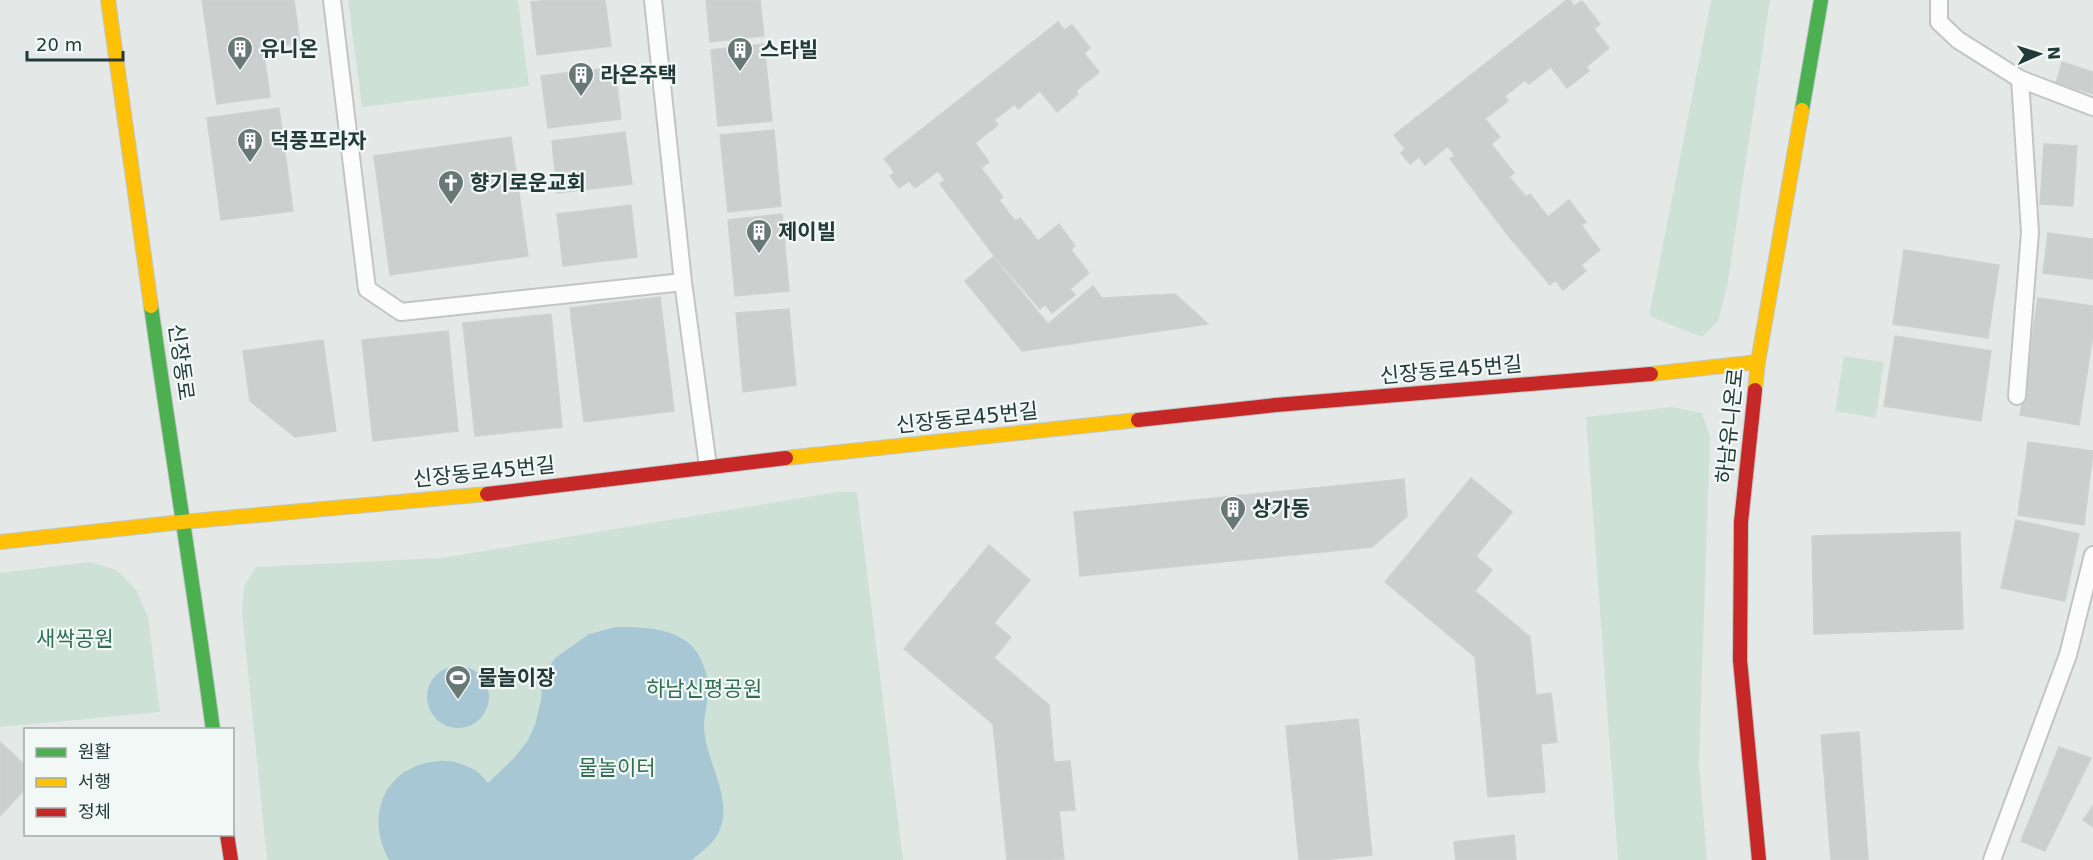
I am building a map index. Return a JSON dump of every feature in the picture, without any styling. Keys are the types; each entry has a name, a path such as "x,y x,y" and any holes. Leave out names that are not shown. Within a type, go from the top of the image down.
{"street":[{"name":"신장동로","path":"108,0 213,728"},
{"name":"하남유니온로","path":"1759,860 1740,660 1741,522 1758,362 1821,0"},
{"name":"신장동로45번길","path":"0,542 182,522 460,497 708,466 1276,405 1694,370 1758,362"},
{"path":"227,836 231,860"}],"lane":[{"path":"332,0 366,289 401,312 683,282"},
{"path":"653,0 683,282 708,466"},
{"path":"1939,0 1938,22 1958,40 2020,79 2093,106"},
{"path":"2017,396 2030,232 2020,79"},
{"path":"1992,860 2068,655 2093,555"}],"green space":[{"path":"348,0 518,0 529,86 362,107"},
{"path":"1711,0 1770,0 1727,287 1718,321 1702,337 1649,316"},
{"path":"1844,356 1884,362 1876,418 1835,411"},
{"path":"1672,407 1702,413 1710,436 1699,763 1707,860 1618,860 1586,417"},
{"name":"하남신평공원","path":"837,492 857,492 903,860 267,860 242,613 244,586 256,567 442,558"},
{"name":"새싹공원","path":"90,562 117,570 137,591 148,617 160,712 0,727 0,573"}],"water":[{"name":"물놀이터","path":"616,627 665,631 691,645 701,660 708,684 704,721 705,738 719,784 723,807 721,825 712,842 692,860 389,860 382,843 379,826 384,795 393,782 405,772 420,765 444,761 465,765 479,773 488,783 527,742 535,725 541,700 543,676 555,658 589,634"},
{"name":"물놀이장","path":"452,666 464,666 480,675 487,685 489,697 487,709 480,719 464,728 452,728 441,723 432,714 427,703 427,691 432,680 441,671"}],"building":[{"name":"유니온","path":"202,0 294,0 300,43 263,48 270,97 217,104"},
{"path":"605,0 611,46 537,55 531,2"},
{"path":"706,0 760,0 764,36 710,42"},
{"path":"1567,0 1570,0 1574,6 1582,1 1600,24 1594,29 1609,48 1586,67 1589,71 1567,88 1551,67 1529,84 1525,80 1505,96 1508,101 1485,119 1500,137 1491,144 1514,173 1509,177 1526,197 1530,194 1548,217 1569,200 1586,222 1581,225 1600,250 1581,265 1586,271 1563,290 1555,280 1550,285 1507,234 1450,159 1455,156 1448,146 1425,165 1419,157 1410,164 1401,153 1405,149 1394,135"},
{"path":"1058,22 1064,30 1072,25 1090,48 1084,53 1099,72 1076,91 1078,94 1057,112 1040,91 1018,109 1015,104 994,120 998,125 975,143 989,162 981,168 1003,197 999,200 1015,221 1020,218 1038,241 1059,224 1075,246 1071,250 1089,273 1070,289 1075,295 1052,313 1045,304 1040,309 996,258 940,184 945,180 938,171 915,188 909,181 899,188 890,176 895,173 884,159"},
{"name":"스타빌","path":"764,44 772,121 718,126 711,50"},
{"path":"2062,62 2093,72 2093,94 2056,83"},
{"name":"라온주택","path":"615,67 621,119 548,128 541,76"},
{"name":"덕풍프라자","path":"279,108 293,211 221,220 207,118"},
{"path":"774,130 781,206 728,212 720,135"},
{"path":"625,132 632,184 557,193 552,141"},
{"name":"향기로운교회","path":"511,137 528,256 390,275 374,156"},
{"path":"2044,144 2077,146 2073,206 2040,204"},
{"path":"631,205 637,257 563,266 557,214"},
{"name":"제이빌","path":"782,214 789,291 735,296 728,220"},
{"path":"2048,233 2093,239 2093,279 2043,273"},
{"path":"1904,250 1999,265 1988,338 1893,324"},
{"path":"993,257 1048,324 1093,286 1102,298 1175,294 1208,324 1022,351 965,281"},
{"path":"660,297 674,411 584,422 570,308"},
{"path":"2038,298 2093,306 2093,334 2079,425 2020,415"},
{"path":"789,309 796,385 743,392 736,313"},
{"path":"551,314 562,427 475,436 463,323"},
{"path":"448,331 458,431 373,441 362,340"},
{"path":"1895,336 1991,351 1981,421 1884,406"},
{"path":"323,340 336,431 295,437 250,401 243,351"},
{"path":"2028,442 2093,451 2084,525 2018,515"},
{"path":"1471,478 1512,512 1476,556 1492,570 1475,591 1530,637 1536,695 1551,693 1557,742 1541,744 1545,792 1488,797 1475,657 1385,582"},
{"name":"상가동","path":"1404,479 1407,516 1372,547 1080,576 1074,512"},
{"path":"2016,520 2079,534 2065,601 2001,588"},
{"path":"1960,532 1963,629 1814,634 1812,536"},
{"path":"989,545 1030,580 994,623 1011,637 994,658 1049,705 1054,762 1070,761 1075,810 1059,811 1064,859 1007,860 993,724 904,649"},
{"path":"1358,719 1372,855 1299,860 1286,726"},
{"path":"1859,732 1868,860 1831,860 1821,735"},
{"path":"0,742 24,764 24,790 0,816"},
{"path":"2059,747 2091,758 2045,851 2021,841"},
{"path":"2093,806 2093,827 2083,820"},
{"path":"1514,835 1516,860 1456,860 1454,842"}],"traffic: fast":[{"path":"1802,110 1821,0"},
{"path":"151,306 213,728"}],"traffic: slow":[{"path":"108,0 151,306"},
{"path":"1755,390 1802,110"},
{"path":"1651,374 1758,362"},
{"path":"786,458 1138,420"},
{"path":"0,542 182,522 487,494"}],"traffic: jam":[{"path":"1138,420 1276,405 1651,374"},
{"path":"1755,390 1741,522 1740,660 1759,860"},
{"path":"487,494 786,458"},
{"path":"227,836 231,860"}],"place":[{"name":"유니온","path":"240,72"},
{"name":"스타빌","path":"740,73"},
{"name":"라온주택","path":"581,98"},
{"name":"덕풍프라자","path":"250,164"},
{"name":"향기로운교회","path":"451,206"},
{"name":"제이빌","path":"759,255"},
{"name":"상가동","path":"1233,532"},
{"name":"물놀이장","path":"458,701"}]}
